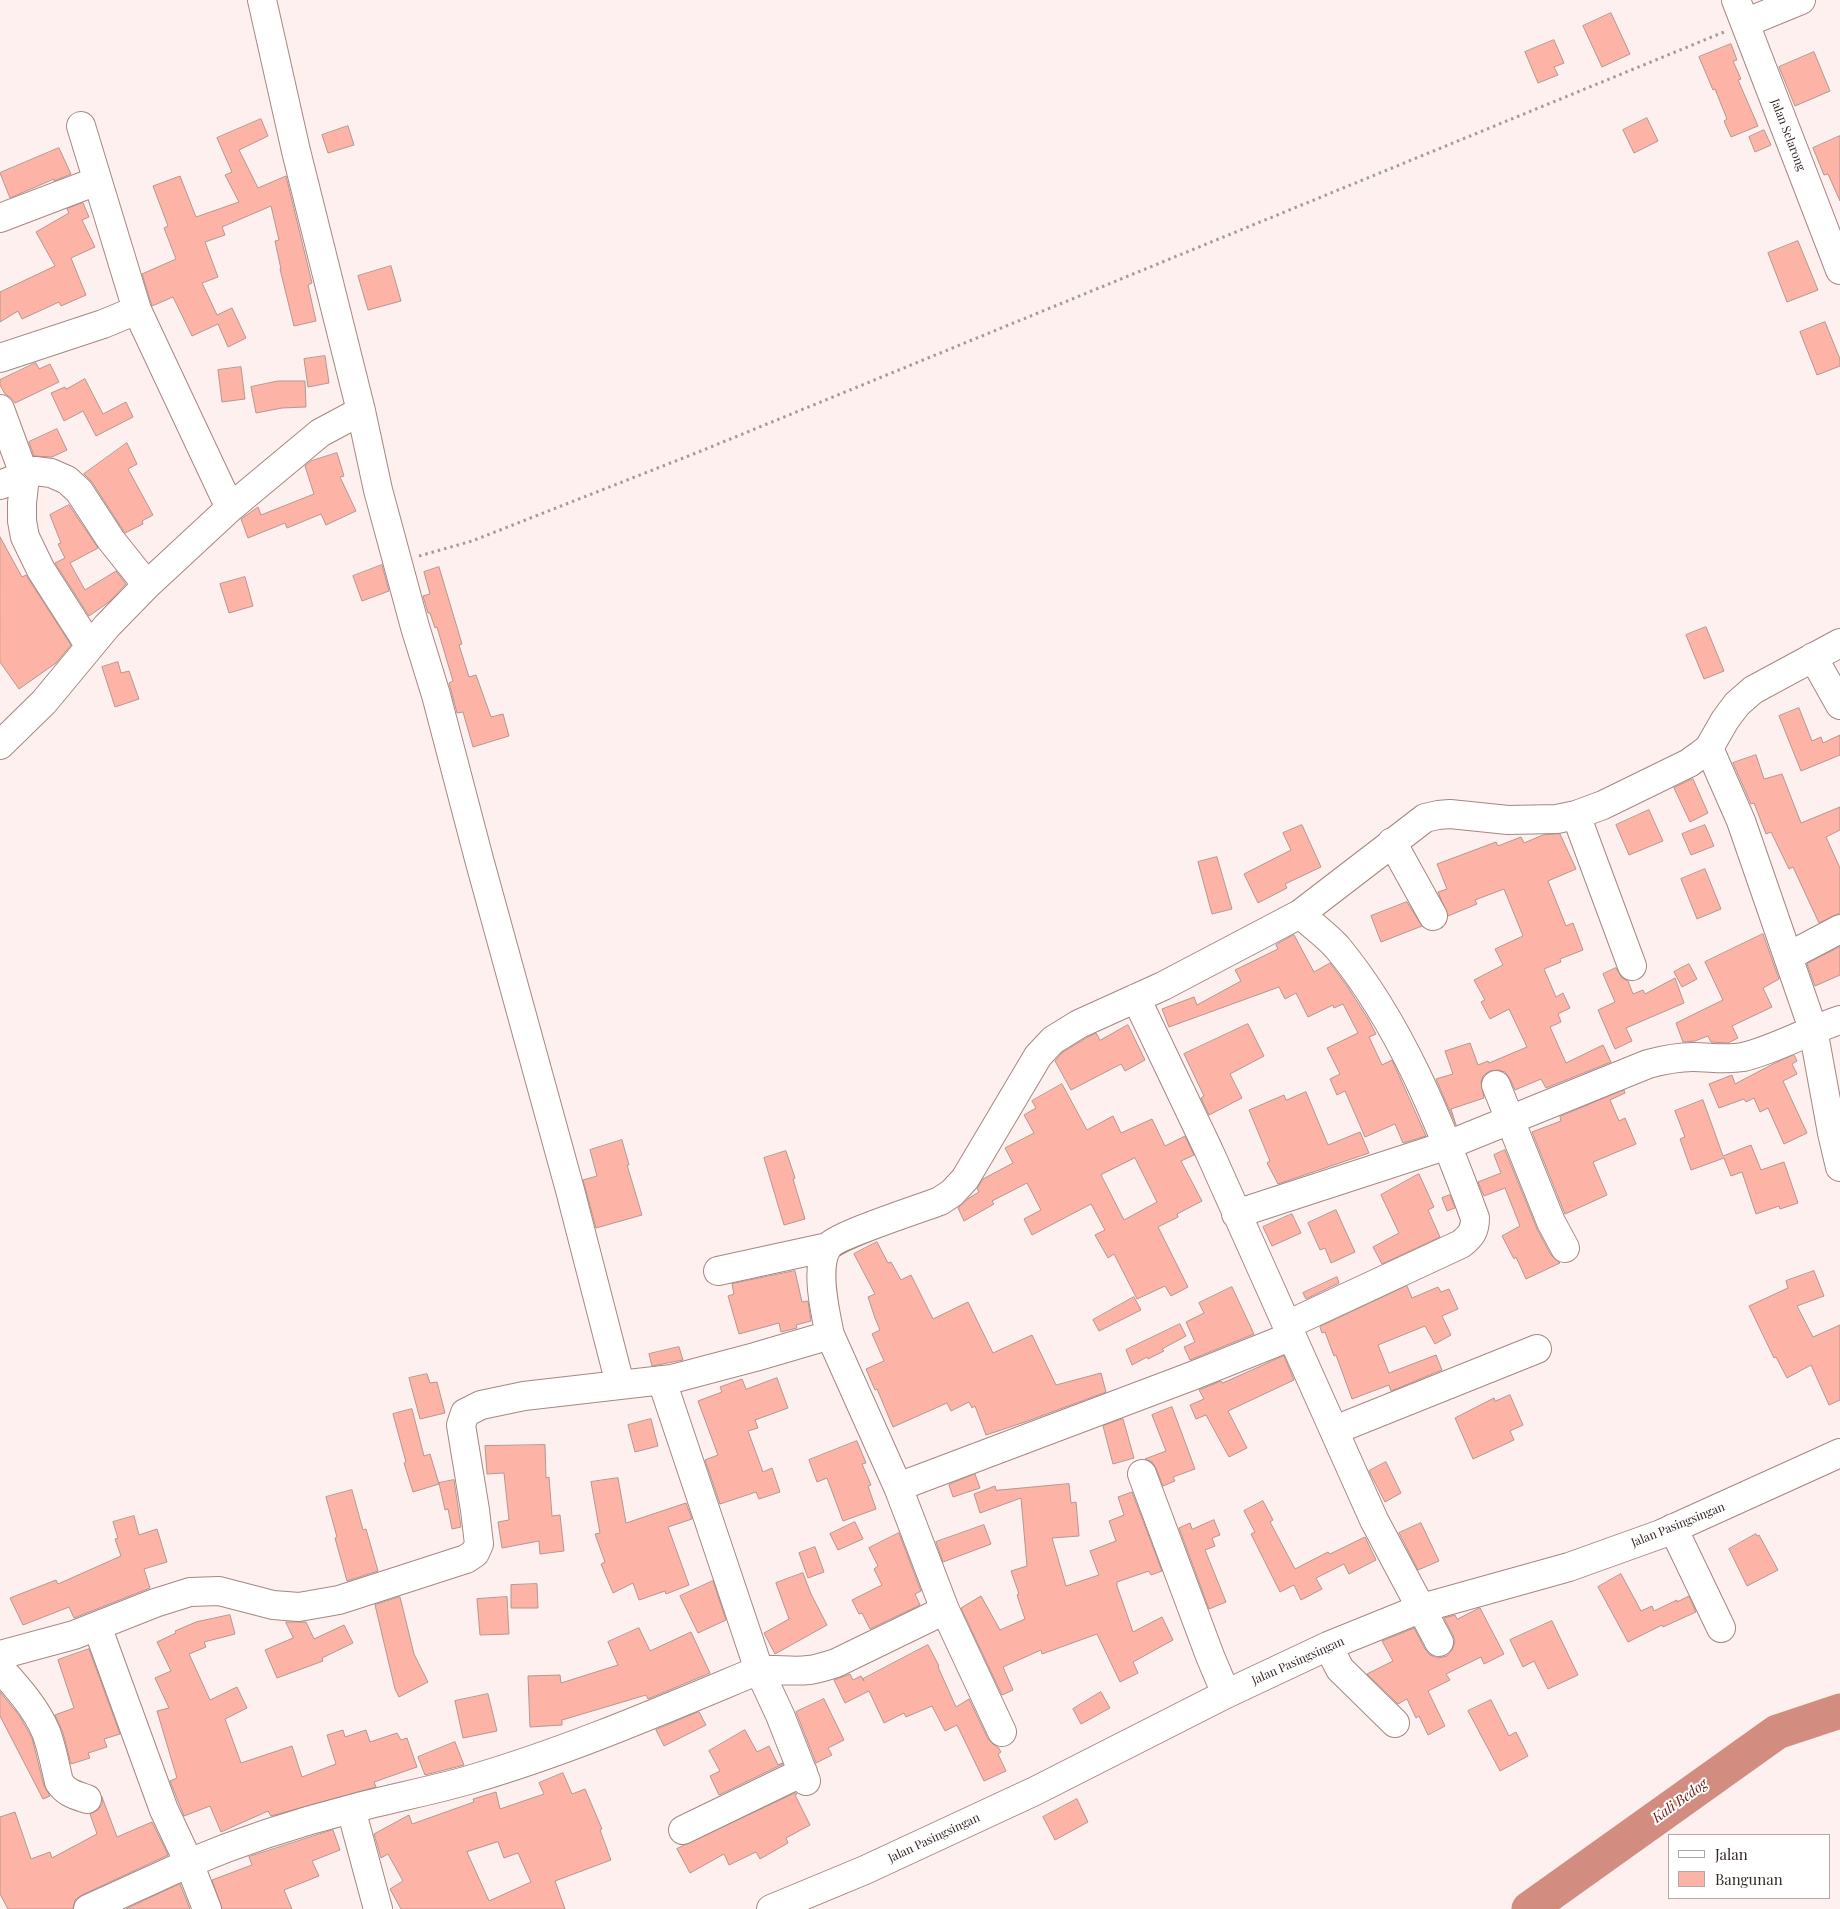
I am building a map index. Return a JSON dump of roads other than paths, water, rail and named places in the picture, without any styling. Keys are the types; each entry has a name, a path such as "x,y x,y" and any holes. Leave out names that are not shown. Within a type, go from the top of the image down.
{"street":[{"path":"262,0 296,151 361,411 378,490 399,562 415,627 436,695 481,869 570,1190 620,1384"},
{"path":"1741,11 1801,0"},
{"name":"Jalan Selarong","path":"1741,11 1840,270"},
{"path":"81,126 137,310 230,508"},
{"path":"0,218 97,181"},
{"path":"1,354 103,324 137,310"},
{"path":"0,409 12,481 22,503 25,537 41,570 89,645"},
{"path":"0,745 44,702 89,645 147,585 230,508 320,433 361,411"},
{"path":"12,481 35,471 51,473 67,480 79,491 111,540 147,585"},
{"path":"718,1272 828,1247 849,1234 940,1201 952,1193 965,1179 1038,1056 1053,1040 1080,1024 1171,982 1300,914 1425,818 1438,814 1508,820 1557,819 1576,816 1689,763 1709,748 1736,704 1753,690 1840,643"},
{"path":"1813,657 1840,706"},
{"path":"1709,748 1741,821 1813,1029 1840,1167"},
{"path":"1576,816 1632,966"},
{"path":"1392,842 1432,916"},
{"path":"898,1487 1156,1390 1290,1330 1462,1244 1470,1237 1475,1229 1474,1218 1448,1145 1399,1042 1364,983 1336,946 1300,914"},
{"path":"1789,956 1840,929"},
{"path":"1136,998 1209,1151 1374,1520 1439,1642"},
{"path":"1236,1214 1448,1145 1648,1064 1670,1058 1726,1059 1743,1057 1840,1020"},
{"path":"1496,1085 1551,1222 1564,1248"},
{"path":"828,1247 824,1258 822,1274 824,1306 830,1335 898,1487 945,1610 1002,1732"},
{"path":"0,1655 97,1626 190,1592 219,1591 273,1605 299,1607 339,1600 466,1559 475,1553 479,1544 461,1425 465,1413 481,1404 524,1396 620,1384 662,1381 830,1335"},
{"path":"1334,1430 1537,1349"},
{"path":"662,1381 759,1670 780,1715 805,1777 683,1830"},
{"name":"Jalan Pasingsingan","path":"771,1909 865,1870 1035,1791 1223,1688 1328,1646 1414,1593 1569,1567 1673,1528 1840,1453"},
{"path":"1142,1474 1223,1688"},
{"path":"1673,1528 1721,1628"},
{"path":"88,1909 189,1864 262,1835 351,1808 471,1780 515,1766 603,1734 759,1670 806,1671 820,1669 945,1610"},
{"path":"97,1626 164,1810 207,1909"},
{"path":"1328,1646 1340,1670 1395,1722"},
{"path":"0,1668 39,1718 46,1734 59,1782 71,1794 87,1799"},
{"path":"351,1808 378,1909"}],"waterway":[{"name":"Kali Bedog","path":"1529,1909 1777,1732 1840,1711"}]}
